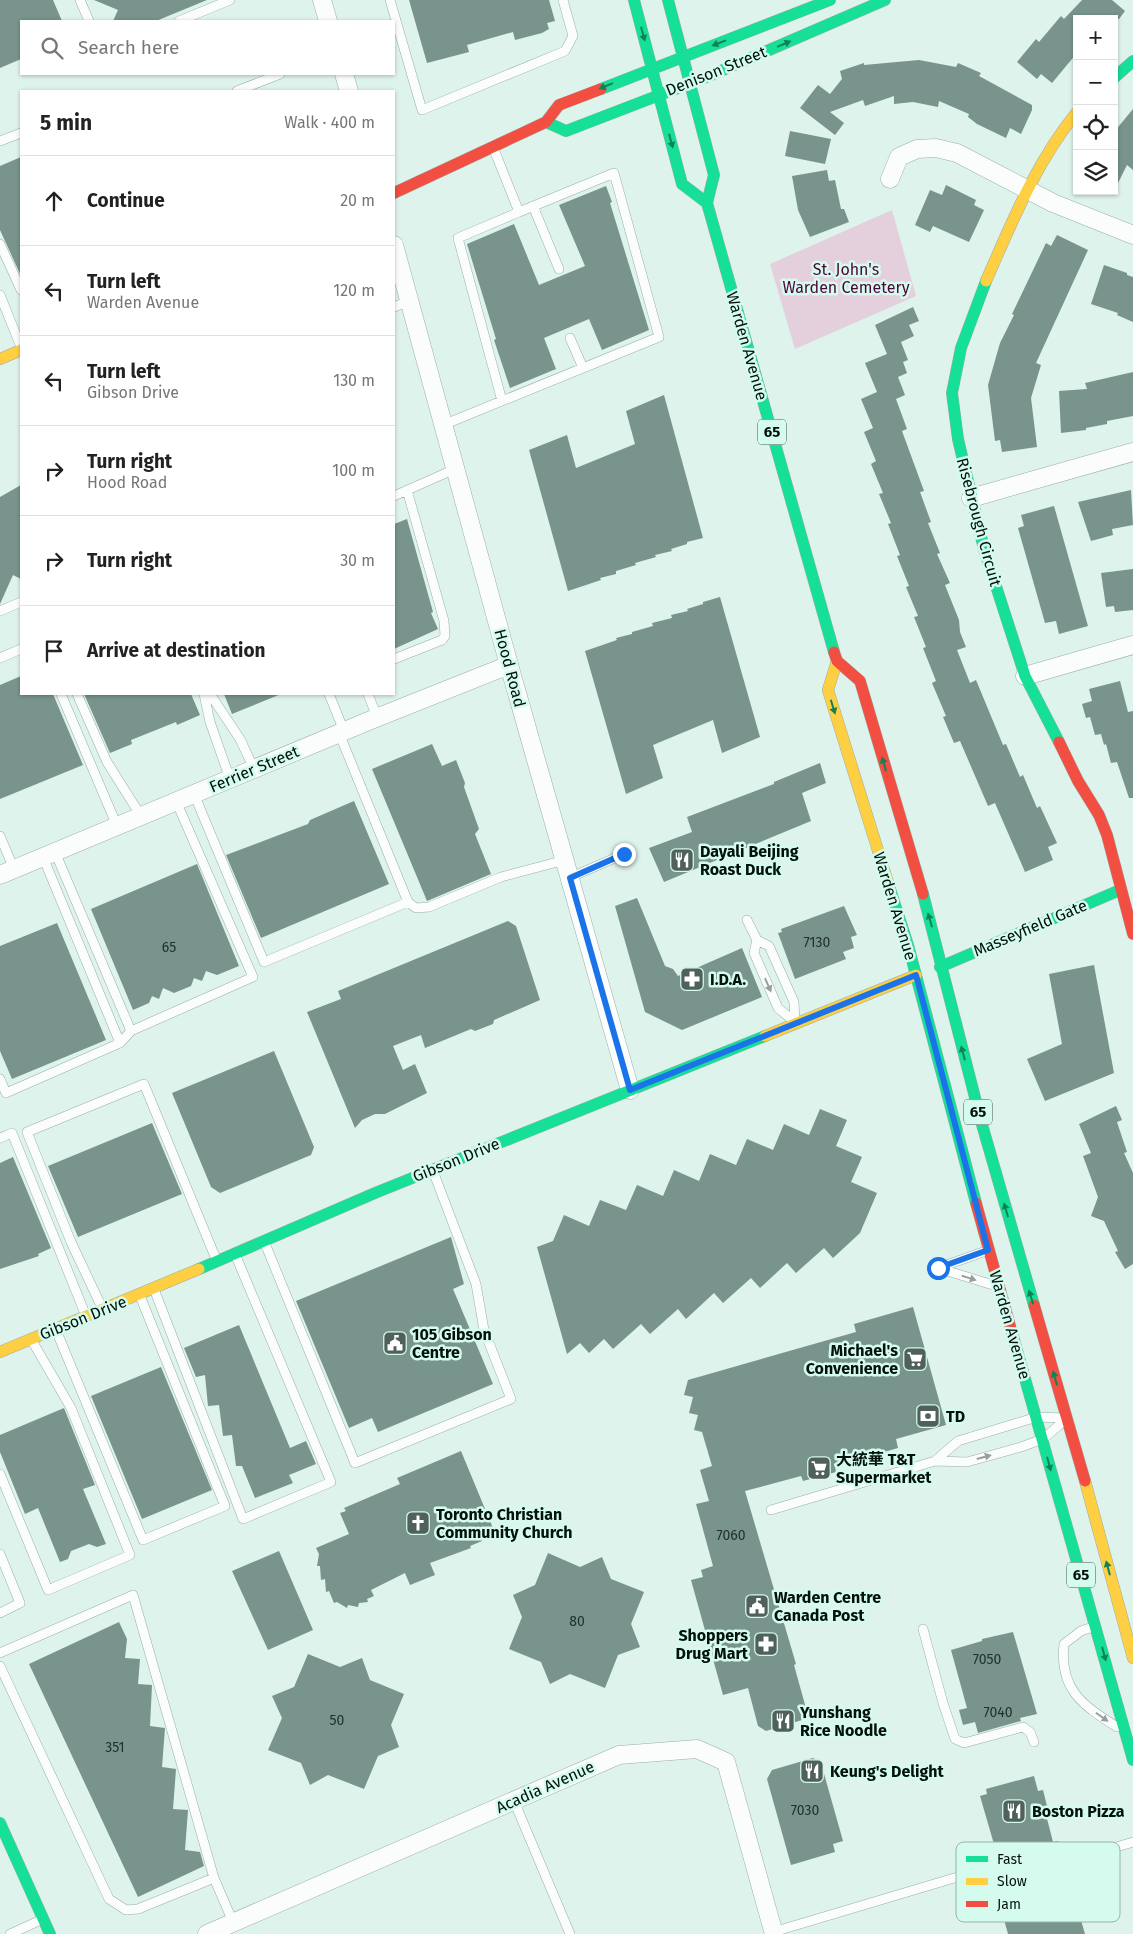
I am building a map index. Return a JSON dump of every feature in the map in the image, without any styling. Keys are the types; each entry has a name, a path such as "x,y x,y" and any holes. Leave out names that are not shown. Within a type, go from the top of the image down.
{"main road":[{"path":"634,0 682,184 707,203"},
{"name":"Warden Avenue","path":"668,0 714,175 707,203 837,661 828,690 916,975 988,1250 1043,1440 1103,1623 1125,1732 1133,1760"},
{"name":"Denison Street","path":"395,193 546,122 559,104 830,0"},
{"name":"Denison Street","path":"546,122 566,130 690,83 885,0"},
{"path":"1118,74 1133,61"},
{"name":"Risebrough Circuit","path":"1073,117 1058,135 1027,188 976,303 961,348 952,393 958,439 984,549 1025,676 1078,781 1099,815 1107,835 1133,934"},
{"path":"0,359 20,349"},
{"name":"Warden Avenue","path":"837,661 860,681 935,936 940,967 1019,1257 1067,1418 1133,1658"},
{"name":"Masseyfield Gate","path":"940,967 1120,890"},
{"name":"Gibson Drive","path":"0,1352 103,1311 433,1170 916,975"},
{"path":"988,1250 1019,1257"},
{"path":"0,1823 50,1934"}],"street":[{"path":"322,0 328,20"},
{"path":"344,75 349,90"},
{"path":"890,179 899,157 917,149 936,148 957,153 1053,203 1133,235"},
{"name":"Hood Road","path":"395,253 401,304 443,425 630,1090"},
{"path":"971,498 1133,452"},
{"path":"1025,676 1133,645"},
{"name":"Ferrier Street","path":"7,872 377,717 509,665"},
{"path":"916,975 940,967"},
{"name":"Acadia Avenue","path":"207,1934 619,1755 697,1750 726,1762 773,1933"}],"lane":[{"path":"80,0 89,20"},
{"path":"181,20 230,0"},
{"path":"390,0 422,110 565,51 573,36 563,0"},
{"path":"240,90 277,75"},
{"path":"0,141 20,133"},
{"path":"492,147 519,212"},
{"path":"443,425 502,401 583,368 659,336 614,173 458,238 502,401"},
{"path":"533,206 559,269"},
{"path":"0,244 20,288"},
{"path":"0,295 20,345"},
{"path":"570,338 583,368"},
{"path":"395,496 455,469"},
{"path":"395,659 442,640 445,636 444,621 407,490"},
{"path":"0,611 20,602"},
{"path":"0,658 20,649"},
{"path":"61,695 116,826"},
{"path":"77,695 107,762 141,816"},
{"path":"204,695 210,722 230,779"},
{"path":"211,695 240,739 254,769"},
{"path":"329,695 341,732 408,902 416,908 429,907 501,876 565,860"},
{"path":"368,695 377,717"},
{"path":"194,794 264,962 408,902"},
{"path":"0,1079 6,1093 120,1043 131,1031 253,977 176,801"},
{"path":"0,836 7,872"},
{"path":"49,854 131,1031"},
{"path":"49,854 120,1043"},
{"path":"570,878 624,854"},
{"path":"747,920 756,940 754,953 778,1008 795,1023"},
{"path":"756,940 769,946 794,1002 795,1023"},
{"path":"103,1311 71,1242 27,1132 144,1084 217,1262"},
{"path":"0,1138 12,1134 86,1318"},
{"path":"264,1241 355,1463 511,1398 484,1330 476,1284 433,1170"},
{"path":"988,1250 938,1268 1000,1288"},
{"path":"154,1288 243,1519 331,1482 235,1254"},
{"path":"56,1330 143,1540 216,1510 225,1506 140,1295"},
{"path":"0,1474 48,1590 130,1555 71,1408 32,1340"},
{"path":"936,1461 958,1442 1037,1417 1067,1418"},
{"path":"771,1510 936,1461 967,1462 1043,1440 1067,1418"},
{"path":"0,1554 20,1603 0,1613"},
{"path":"0,1653 132,1595 214,1878 233,1922"},
{"path":"1121,1615 1082,1631 1064,1644 1062,1662 1068,1686 1099,1716 1125,1732"},
{"path":"923,1629 943,1704 955,1739 964,1743 1023,1727 1030,1732 1034,1742"},
{"path":"0,1666 109,1899 126,1910 138,1909 214,1878"},
{"path":"514,1801 570,1934"},
{"path":"1120,1846 1133,1842"},
{"path":"773,1933 956,1877"},
{"path":"10,1934 43,1919"}],"green space":[{"name":"St. John's Warden Cemetery","path":"892,210 916,296 795,349 770,264"}],"building":[{"path":"0,0 53,0 62,20 20,20 20,59 0,68"},
{"path":"94,0 207,0 158,20 113,20 118,10"},
{"path":"409,0 549,0 555,21 547,23 549,29 542,33 515,40 513,32 467,45 469,52 427,63"},
{"path":"1082,0 1112,0 1125,11 1119,19 1118,15 1073,15 1073,58 1052,83 1041,74 1037,79 1017,62 1036,39 1039,42 1061,16 1064,19"},
{"path":"919,60 956,67 958,63 981,73 979,76 1032,105 1032,110 1021,134 1010,128 1006,138 977,124 968,117 969,114 939,101 938,107 913,102 894,104 894,96 865,106 863,100 830,112 844,123 835,135 800,108 818,85 830,94 842,79 840,71 864,63 864,65"},
{"path":"1133,109 1133,170 1127,165 1118,183 1118,150 1118,127"},
{"path":"790,131 831,139 825,164 785,156"},
{"path":"20,157 20,274 0,230 0,166"},
{"path":"827,170 829,181 835,180 841,209 844,209 849,222 810,237 798,210 792,176"},
{"path":"946,185 976,200 974,205 984,210 969,242 933,226 930,232 915,225 930,190 942,195"},
{"path":"606,186 649,330 602,350 589,319 544,338 556,369 510,388 494,340 496,339 467,244 514,224 539,285 585,266 559,205"},
{"path":"1057,235 1088,250 1036,363 1041,365 1031,398 1037,447 1002,452 1000,440 995,441 988,385 1000,343 1014,315 1012,314 1046,243 1051,246"},
{"path":"1104,265 1133,277 1133,322 1117,315 1118,313 1091,304"},
{"path":"913,307 919,321 909,325 914,336 901,342 908,360 903,362 907,373 898,377 905,395 896,399 907,429 902,431 924,491 920,492 931,522 928,523 940,553 937,554 950,583 945,585 959,620 960,632 966,647 957,650 970,683 976,680 1003,745 1006,744 1020,777 1023,775 1037,808 1040,806 1057,843 1048,847 1053,860 1025,872 995,803 988,806 960,741 954,743 943,717 946,716 932,683 936,681 923,648 926,647 914,617 918,616 906,587 909,586 897,556 900,555 888,524 891,523 879,494 883,493 871,464 876,461 864,432 873,428 861,399 877,392 865,363 887,354 875,325"},
{"path":"1133,372 1133,416 1107,421 1107,424 1086,428 1086,430 1061,433 1059,391 1087,389 1085,383"},
{"path":"664,395 703,538 687,542 687,544 671,549 672,551 655,555 656,557 616,571 616,574 600,578 601,580 568,591 529,450 567,435 576,468 635,444 626,411"},
{"path":"20,486 20,578 13,575 0,604 0,497"},
{"path":"1131,490 1133,525 1112,529 1113,535 1091,541 1078,502"},
{"path":"1054,506 1088,626 1059,634 1056,621 1045,623 1018,528 1024,526 1021,515"},
{"path":"407,519 433,612 431,613 438,629 395,649 395,524"},
{"path":"1133,569 1133,610 1115,612 1114,606 1106,607 1101,573"},
{"path":"720,597 760,737 722,753 713,720 653,745 663,778 626,794 585,651 617,640 616,638 632,634 632,632 653,626 652,623 672,618 671,615 688,611 687,609"},
{"path":"20,676 20,695 53,695 83,765 0,799 0,685"},
{"path":"1120,681 1128,712 1133,711 1133,798 1129,798 1117,762 1111,763 1106,744 1104,745 1101,734 1095,735 1090,717 1086,718 1082,704 1092,701 1089,689"},
{"path":"84,695 191,695 200,715 177,725 176,722 131,740 132,744 110,753"},
{"path":"224,695 279,695 232,714"},
{"path":"432,744 442,766 456,760 479,829 475,834 491,874 427,901 372,769"},
{"path":"820,763 826,783 802,793 811,821 664,882 649,848 692,832 687,817 774,784 774,782"},
{"path":"354,801 389,884 261,938 226,855 308,824 310,820"},
{"path":"197,864 239,966 217,975 206,971 202,981 194,978 191,986 174,993 163,988 159,999 152,996 149,1003 133,1010 91,909"},
{"path":"637,898 665,966 673,969 678,976 742,948 762,997 682,1030 645,1012 615,906"},
{"path":"844,906 857,935 851,937 854,948 843,952 846,959 795,979 778,933 782,932 781,929"},
{"path":"508,921 516,926 540,1000 494,1020 493,1024 475,1031 471,1029 425,1048 421,1035 393,1046 403,1070 415,1064 427,1093 385,1114 375,1114 362,1120 355,1128 307,1012 341,999 338,991"},
{"path":"57,923 106,1040 12,1079 0,1051 0,946"},
{"path":"1094,965 1114,1073 1045,1101 1027,1059 1062,1044 1049,974"},
{"path":"274,1051 314,1147 311,1155 220,1193 211,1187 172,1093"},
{"path":"1116,1106 1122,1120 1117,1122 1127,1152 1124,1153 1133,1173 1133,1264 1125,1269 1115,1252 1118,1251 1104,1221 1091,1216 1098,1197 1083,1156 1091,1153 1079,1124"},
{"path":"820,1109 847,1120 836,1146 862,1157 851,1182 877,1193 860,1233 833,1258 824,1248 796,1273 787,1263 760,1288 751,1278 723,1303 714,1293 686,1319 678,1309 650,1334 641,1324 613,1349 604,1339 589,1353 580,1343 567,1354 537,1247 553,1241 564,1215 589,1226 600,1200 626,1210 637,1185 663,1196 674,1170 699,1181 710,1154 736,1165 747,1139 773,1150 784,1124 809,1135"},
{"path":"152,1123 182,1194 78,1237 48,1166"},
{"path":"13,1157 51,1248 38,1254 39,1256 0,1269 0,1163"},
{"name":"105 Gibson Centre","path":"451,1237 464,1284 453,1289 493,1384 378,1432 372,1418 349,1428 296,1301"},
{"path":"913,1307 946,1425 896,1439 898,1448 835,1466 836,1472 803,1481 801,1476 745,1491 796,1664 794,1665 807,1712 802,1720 766,1731 758,1726 748,1688 723,1695 691,1580 703,1577 701,1570 713,1566 696,1504 709,1501 700,1470 712,1466 702,1432 694,1430 698,1415 689,1413 693,1397 684,1395 688,1380 856,1332 854,1324"},
{"path":"239,1325 290,1448 306,1441 316,1464 289,1475 293,1483 255,1498 242,1466 236,1466 232,1435 223,1436 219,1405 208,1406 205,1375 196,1377 184,1348"},
{"path":"161,1367 212,1490 142,1519 91,1396"},
{"path":"64,1408 95,1485 83,1489 106,1544 97,1547 89,1544 71,1551 68,1559 60,1562 38,1508 25,1514 0,1452 0,1435"},
{"name":"Toronto Christian Community Church","path":"461,1451 495,1533 481,1539 482,1541 470,1546 471,1548 430,1563 435,1575 410,1585 405,1573 371,1590 374,1596 367,1599 368,1602 359,1603 358,1607 348,1605 347,1608 337,1602 334,1603 329,1591 326,1592 325,1579 321,1580 320,1566 317,1566 319,1554 316,1548 349,1534 340,1513 346,1511 344,1508 400,1484 397,1478"},
{"path":"279,1551 313,1630 268,1650 232,1571"},
{"path":"548,1553 580,1567 602,1557 611,1579 644,1592 631,1624 640,1647 618,1655 605,1688 570,1674 550,1684 541,1662 509,1649 522,1617 513,1595 535,1585"},
{"path":"119,1622 127,1639 125,1658 140,1659 138,1684 152,1685 150,1726 165,1728 162,1767 176,1769 173,1809 188,1810 185,1850 200,1852 204,1866 138,1897 29,1664"},
{"path":"1013,1632 1037,1714 1020,1718 1021,1721 978,1733 975,1722 963,1725 959,1710 967,1708 951,1650 982,1641 982,1639"},
{"path":"308,1654 340,1667 362,1658 370,1680 404,1694 391,1725 399,1747 378,1756 364,1789 328,1775 310,1785 301,1763 268,1750 282,1718 272,1696 294,1687"},
{"path":"813,1758 821,1763 843,1841 833,1844 835,1852 791,1865 767,1779 772,1770"},
{"name":"Boston Pizza","path":"1034,1776 1038,1791 1043,1790 1047,1806 1044,1807 1053,1842 993,1842 980,1796 987,1794 986,1789"},
{"name":"Boston Pizza","path":"1005,1922 1082,1922 1085,1934 1008,1934"}],"traffic: fast":[{"path":"634,0 682,184 707,203"},
{"path":"668,0 714,175 707,203 834,652"},
{"path":"601,89 830,0"},
{"path":"546,122 566,131 709,76 885,0"},
{"path":"1118,74 1133,61"},
{"path":"986,281 961,348 952,393 958,439 984,549 1025,676 1059,742"},
{"path":"890,889 908,945 976,1203"},
{"path":"940,967 1120,890"},
{"path":"923,894 981,1121 1034,1305"},
{"path":"199,1269 375,1193 765,1036"},
{"path":"1012,1333 1133,1760"},
{"path":"0,1823 50,1934"}],"traffic: slow":[{"path":"986,281 1015,215 1037,172 1062,131 1073,117"},
{"path":"0,359 20,350"},
{"path":"837,661 828,690 890,889"},
{"path":"765,1036 916,975"},
{"path":"0,1352 199,1269"},
{"path":"1085,1481 1133,1658"}],"traffic: jam":[{"path":"395,193 546,122 559,105 601,89"},
{"path":"834,652 837,661 860,681 923,894"},
{"path":"1059,742 1078,781 1099,815 1107,835 1133,934"},
{"path":"976,1203 1012,1333"},
{"path":"1034,1305 1085,1481"}],"place":[{"name":"Dayali Beijing Roast Duck","path":"682,860"},
{"name":"I.D.A.","path":"692,979"},
{"name":"105 Gibson Centre","path":"395,1343"},
{"name":"Michael's Convenience","path":"915,1359"},
{"name":"TD","path":"928,1416"},
{"name":"大統華 T&T Supermarket","path":"819,1468"},
{"name":"Toronto Christian Community Church","path":"418,1523"},
{"name":"Warden Centre Canada Post","path":"757,1606"},
{"name":"Shoppers Drug Mart","path":"766,1644"},
{"name":"Yunshang Rice Noodle","path":"783,1721"},
{"name":"Keung's Delight","path":"812,1771"},
{"name":"Boston Pizza","path":"1014,1811"}],"route":[{"path":"624,854 570,878 630,1090 916,975 923,1008 988,1250 938,1268"}]}
